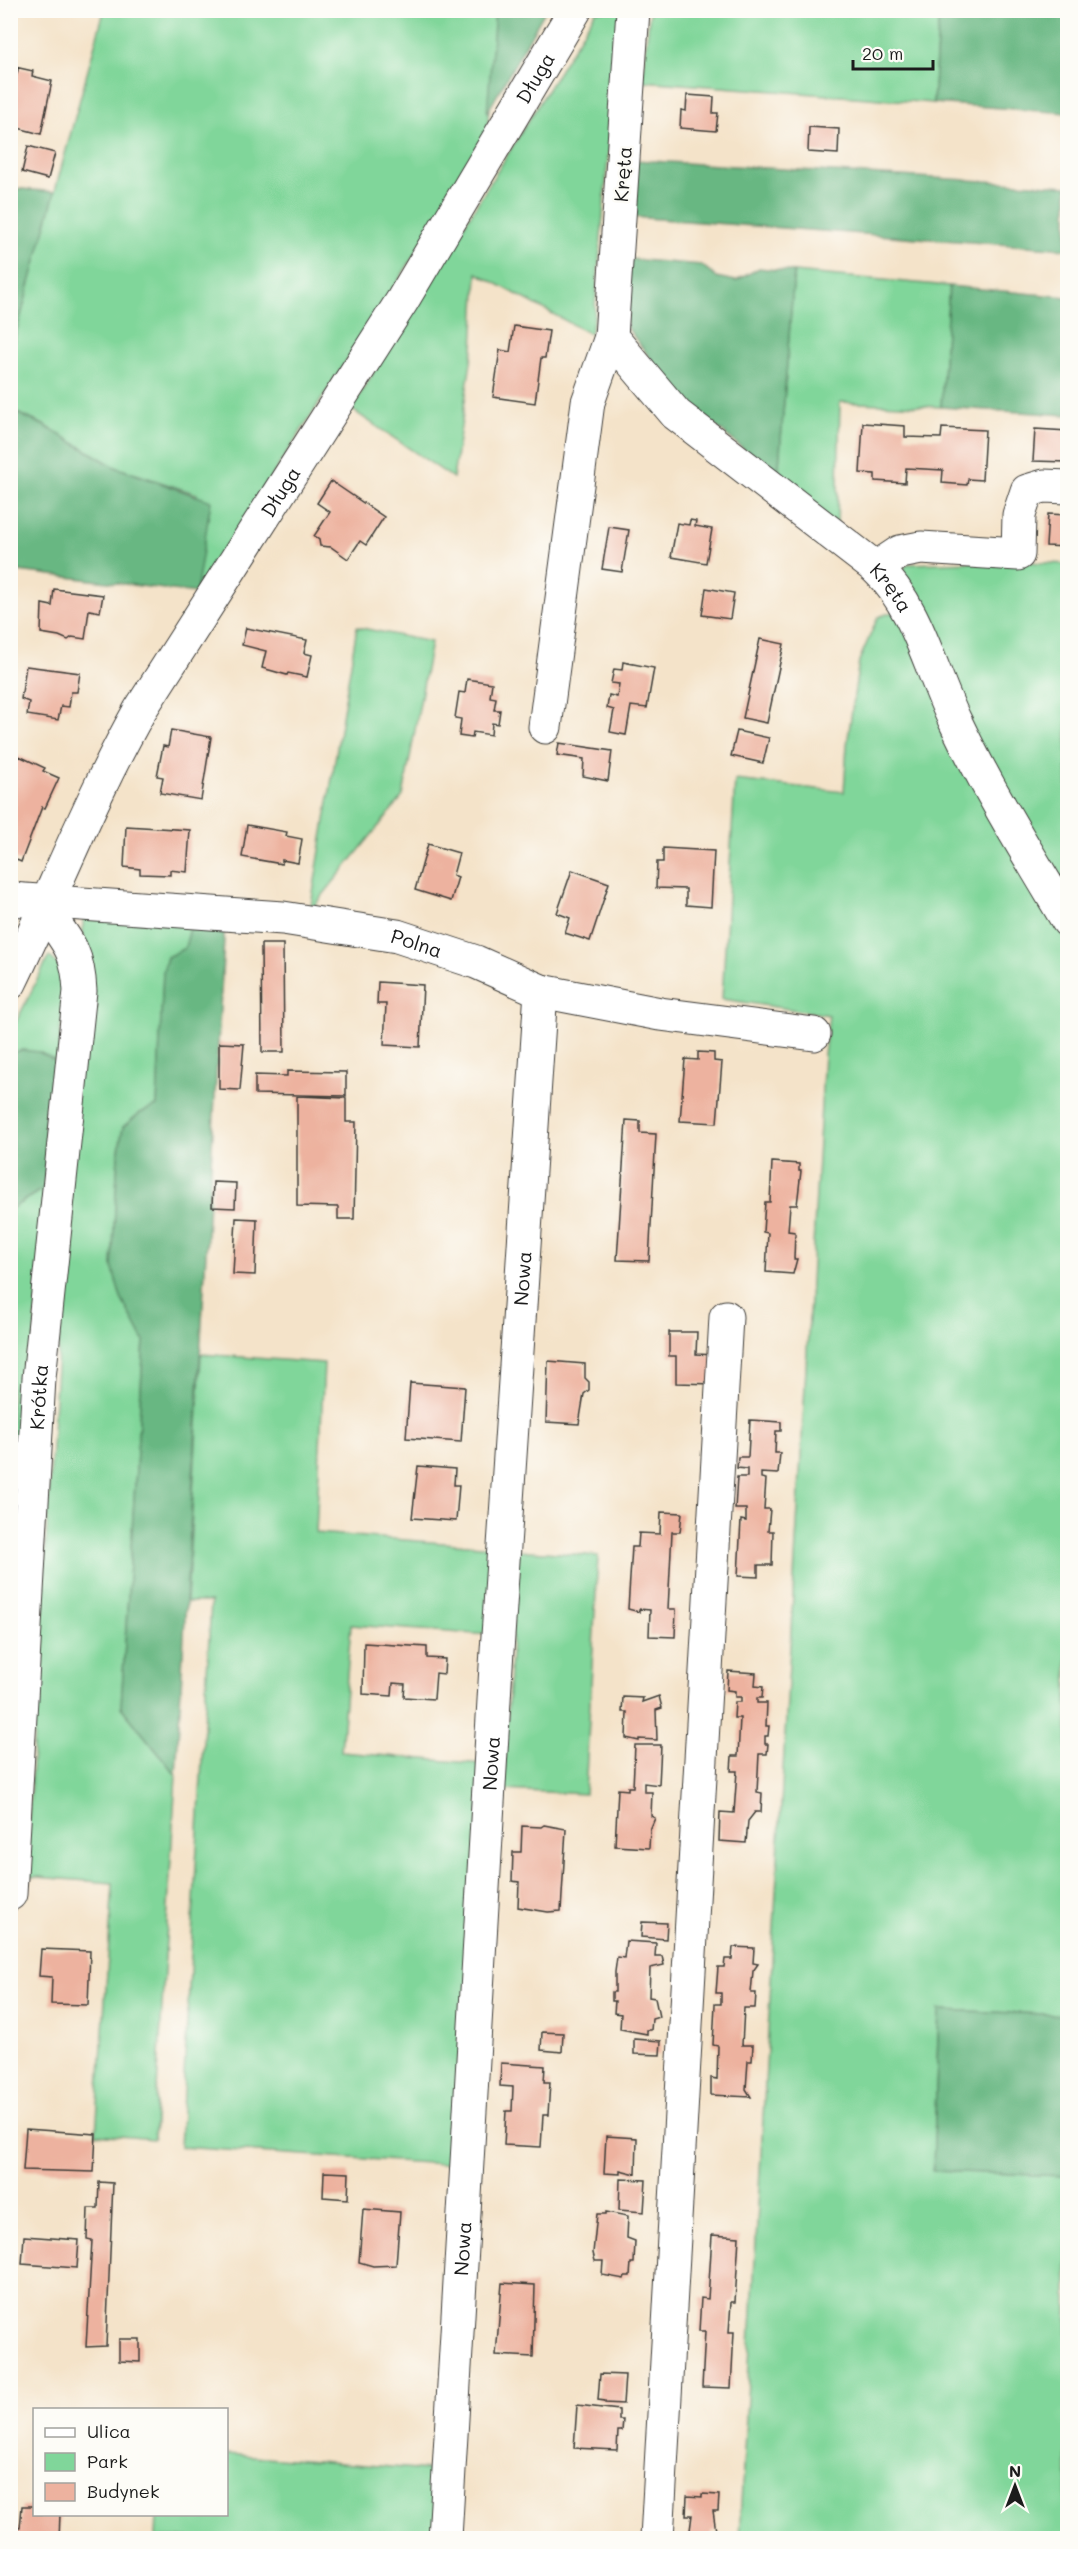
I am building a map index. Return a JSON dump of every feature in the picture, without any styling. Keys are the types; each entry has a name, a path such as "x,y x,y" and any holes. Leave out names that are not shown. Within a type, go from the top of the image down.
{"street":[{"name":"Długa","path":"10,983 47,907 106,770 140,710 402,302 575,10"},
{"name":"Kręta","path":"545,727 588,402 611,337 633,10"},
{"name":"Kręta","path":"611,337 676,414 876,568 893,584 921,638 955,721 1068,921"},
{"path":"876,568 900,552 921,548 1018,554 1019,515 1027,491 1044,486 1068,487"},
{"name":"Polna","path":"10,899 47,907 283,918 396,936 476,962 541,991 660,1014 814,1034"},
{"name":"Krótka","path":"10,1894 39,1378 80,991 79,966 72,947 47,907"},
{"name":"Nowa","path":"445,2538 495,1690 541,991"},
{"path":"657,2538 726,1317"}],"green space":[{"path":"104,11 495,11 487,137 395,286 196,593 197,494 115,467 44,425 11,410 11,352"},
{"path":"495,11 545,11 487,113"},
{"path":"596,11 621,11 594,318 590,334 477,273 473,349 453,478 351,409"},
{"path":"650,11 939,11 933,103 642,81"},
{"path":"939,11 1067,11 1067,113 933,103"},
{"path":"634,160 1067,186 1067,249 632,217"},
{"path":"10,188 55,192 11,352"},
{"path":"629,259 702,265 716,277 736,281 759,268 794,272 778,478 676,393 626,326"},
{"path":"794,272 949,286 941,407 840,402 837,527 778,478"},
{"path":"949,286 1067,297 1067,415 941,407"},
{"path":"10,410 43,425 115,467 211,501 196,593 11,570"},
{"path":"1007,561 1067,564 1067,2015 939,2010 933,2171 1067,2176 1067,2538 739,2538 824,1054 829,1015 722,999 735,780 844,792 847,745 859,661 878,617 921,602 900,574 907,564"},
{"path":"357,627 431,642 403,796 310,911"},
{"path":"83,914 192,920 185,948 167,957 163,972 157,1106 140,1113 123,1127 118,1156 112,1266 121,1298 144,1341 121,1707 176,1775 154,2139 96,2134 113,1883 25,1876 83,954"},
{"path":"192,920 225,922 176,1775 121,1707 144,1341 121,1298 112,1266 118,1156 123,1127 140,1113 157,1106 163,972 167,957 185,948"},
{"path":"49,956 62,968 65,983 58,1062 35,1052 11,1053 10,1034"},
{"path":"22,1050 39,1052 58,1062 44,1188 11,1209 11,1053"},
{"path":"44,1188 11,1704 11,1209"},
{"path":"201,1354 324,1363 316,1533 494,1547 489,1635 351,1625 341,1752 482,1764 459,2165 180,2147 211,1602 187,1602"},
{"path":"517,1550 598,1556 585,1794 503,1790"},
{"path":"939,2010 1067,2015 1067,2176 933,2171"},
{"path":"228,2454 441,2471 438,2538 156,2538 157,2516 228,2516"}],"building":[{"path":"15,67 33,71 32,76 52,81 41,134 10,126 10,97 18,70"},
{"path":"687,95 714,97 713,113 718,113 716,131 680,128 681,110 686,111"},
{"path":"809,127 839,129 838,154 808,152"},
{"path":"28,146 55,153 48,179 22,172"},
{"path":"514,326 549,331 545,358 541,358 535,403 493,397 500,350 510,352"},
{"path":"863,423 905,426 905,437 941,438 942,428 985,430 982,480 968,479 967,485 942,483 943,470 906,468 905,483 875,481 875,474 860,473"},
{"path":"1035,429 1068,431 1068,462 1033,461"},
{"path":"331,481 384,517 366,545 360,541 348,559 331,547 320,546 319,540 314,536 330,512 317,503"},
{"path":"1048,514 1068,515 1068,547 1046,546"},
{"path":"690,520 696,521 695,526 712,529 706,563 671,557 677,523 689,525"},
{"path":"609,527 629,530 622,572 602,569"},
{"path":"706,588 734,593 730,619 702,615"},
{"path":"54,589 103,595 100,612 89,610 85,639 72,637 68,640 41,633 42,604 52,606"},
{"path":"246,628 307,640 304,653 312,655 307,677 288,673 287,675 262,668 266,651 242,645"},
{"path":"760,639 784,644 767,723 743,718"},
{"path":"623,662 654,668 647,708 631,706 626,735 610,732 614,710 607,708 609,695 617,697 619,684 611,683 614,669 622,670"},
{"path":"26,666 80,673 77,692 71,692 69,707 61,706 58,720 27,715 29,702 21,699"},
{"path":"467,679 492,683 490,697 496,698 494,710 500,710 498,724 492,723 491,735 473,732 472,738 459,736 461,719 455,718 459,692 465,693"},
{"path":"171,730 211,737 201,800 160,793 163,777 157,776 163,746 168,747"},
{"path":"737,731 769,738 763,763 731,756"},
{"path":"559,743 612,751 608,781 583,776 584,759 557,755"},
{"path":"19,756 45,768 43,771 59,778 45,808 42,807 21,862 10,857 10,775"},
{"path":"247,825 287,832 286,836 302,839 298,863 282,860 282,864 242,857"},
{"path":"126,826 190,830 187,872 170,870 170,875 140,874 140,869 124,867"},
{"path":"428,844 459,853 453,875 458,877 451,901 415,890"},
{"path":"663,848 714,851 711,907 686,905 686,889 656,888 657,862 663,862"},
{"path":"572,870 609,883 590,941 565,933 570,918 557,913"},
{"path":"261,944 283,944 284,1052 262,1052"},
{"path":"378,982 423,985 420,1047 384,1045 386,1004 377,1004"},
{"path":"219,1043 244,1044 240,1090 219,1089"},
{"path":"698,1052 714,1053 714,1061 722,1062 717,1123 680,1121 685,1059 698,1060"},
{"path":"287,1071 346,1072 346,1096 255,1094 255,1075 287,1076"},
{"path":"297,1096 346,1098 346,1122 356,1122 354,1219 338,1219 338,1207 297,1206"},
{"path":"626,1120 640,1121 640,1133 656,1134 649,1261 617,1260"},
{"path":"772,1162 799,1164 799,1171 801,1171 797,1205 790,1205 788,1231 795,1232 794,1259 797,1259 793,1274 766,1272 768,1233 763,1232 765,1202 770,1202"},
{"path":"213,1182 236,1183 235,1208 212,1207"},
{"path":"236,1218 257,1219 255,1275 233,1274"},
{"path":"669,1332 697,1332 696,1354 716,1355 716,1384 676,1383 676,1356 669,1356"},
{"path":"548,1361 585,1364 585,1378 589,1382 589,1390 584,1394 579,1424 546,1422"},
{"path":"410,1383 465,1387 461,1442 406,1438"},
{"path":"750,1420 781,1422 781,1431 776,1431 775,1453 780,1453 778,1474 761,1473 761,1478 766,1479 764,1509 770,1509 768,1531 773,1531 772,1565 758,1565 758,1577 738,1576 741,1520 746,1521 746,1509 735,1509 737,1477 747,1477 747,1469 737,1468 738,1457 748,1457"},
{"path":"418,1466 455,1469 454,1485 459,1485 456,1521 412,1518"},
{"path":"661,1512 682,1513 680,1532 672,1532 668,1609 676,1609 675,1637 649,1636 650,1610 639,1609 639,1612 628,1609 632,1547 638,1547 639,1533 660,1534"},
{"path":"364,1643 427,1647 427,1658 445,1659 444,1674 436,1673 434,1699 404,1697 405,1684 393,1683 392,1696 363,1694"},
{"path":"728,1671 756,1673 755,1686 763,1687 762,1698 757,1698 757,1703 767,1703 766,1726 769,1726 765,1744 768,1744 767,1754 759,1754 757,1792 762,1793 761,1812 755,1812 748,1821 746,1843 719,1841 720,1812 734,1813 737,1771 731,1771 732,1756 738,1756 740,1718 734,1718 735,1702 741,1702 741,1697 735,1697 735,1691 727,1690"},
{"path":"659,1696 662,1708 656,1710 657,1740 639,1739 639,1741 626,1738 627,1712 622,1712 623,1697 643,1698 642,1702"},
{"path":"635,1745 661,1745 659,1785 644,1783 644,1792 652,1792 651,1816 655,1818 650,1830 649,1848 615,1846 618,1789 628,1790 628,1787 633,1787"},
{"path":"544,1825 566,1829 561,1911 548,1912 518,1907 519,1882 512,1881 513,1852 521,1852 522,1826 541,1827"},
{"path":"642,1922 667,1923 666,1939 641,1937"},
{"path":"626,1941 656,1943 655,1956 662,1956 664,1965 650,1968 649,1997 655,1998 659,2017 652,2019 651,2030 647,2030 647,2034 620,2029 621,2014 614,2013 615,2001 612,2001 612,1992 615,1992 617,1957 624,1958"},
{"path":"733,1947 754,1948 753,1963 758,1964 753,1971 751,1993 756,1993 755,2008 744,2008 742,2045 753,2045 752,2061 748,2061 746,2089 751,2097 711,2095 711,2078 717,2079 718,2046 713,2045 715,2004 721,2004 721,1993 716,1993 718,1967 724,1967 725,1959 732,1959"},
{"path":"41,1949 90,1951 88,2005 51,2004 52,1977 39,1976"},
{"path":"542,2032 563,2033 562,2052 541,2050"},
{"path":"634,2039 661,2041 660,2055 634,2054"},
{"path":"501,2063 545,2066 544,2082 550,2082 548,2115 543,2115 541,2147 504,2145 506,2111 512,2111 513,2087 500,2086"},
{"path":"26,2129 96,2134 94,2172 23,2170"},
{"path":"606,2136 637,2138 636,2174 620,2170 620,2174 604,2173"},
{"path":"324,2172 349,2173 348,2199 323,2197"},
{"path":"620,2179 646,2180 644,2212 619,2210"},
{"path":"99,2182 113,2183 106,2346 86,2347 92,2240 87,2239 88,2208 98,2208"},
{"path":"363,2209 400,2212 396,2265 373,2266 359,2262"},
{"path":"606,2212 628,2216 627,2238 635,2241 634,2263 631,2263 630,2276 625,2276 624,2279 602,2275 603,2261 595,2261 593,2253 597,2214 606,2214"},
{"path":"712,2235 739,2237 735,2302 731,2302 729,2332 734,2332 731,2388 702,2387 705,2331 699,2331 701,2298 708,2299"},
{"path":"24,2236 79,2240 77,2268 22,2264"},
{"path":"502,2283 535,2285 533,2357 496,2355"},
{"path":"119,2339 140,2339 140,2362 119,2361"},
{"path":"600,2374 625,2375 623,2404 605,2403 605,2401 598,2400"},
{"path":"577,2405 619,2410 619,2420 623,2420 622,2431 618,2431 617,2450 574,2448"},
{"path":"702,2494 719,2495 718,2511 713,2511 716,2531 712,2531 712,2538 689,2538 692,2515 686,2515 687,2496 702,2497"},
{"path":"22,2506 33,2506 33,2516 60,2516 59,2538 10,2538 10,2527 20,2528"}]}
